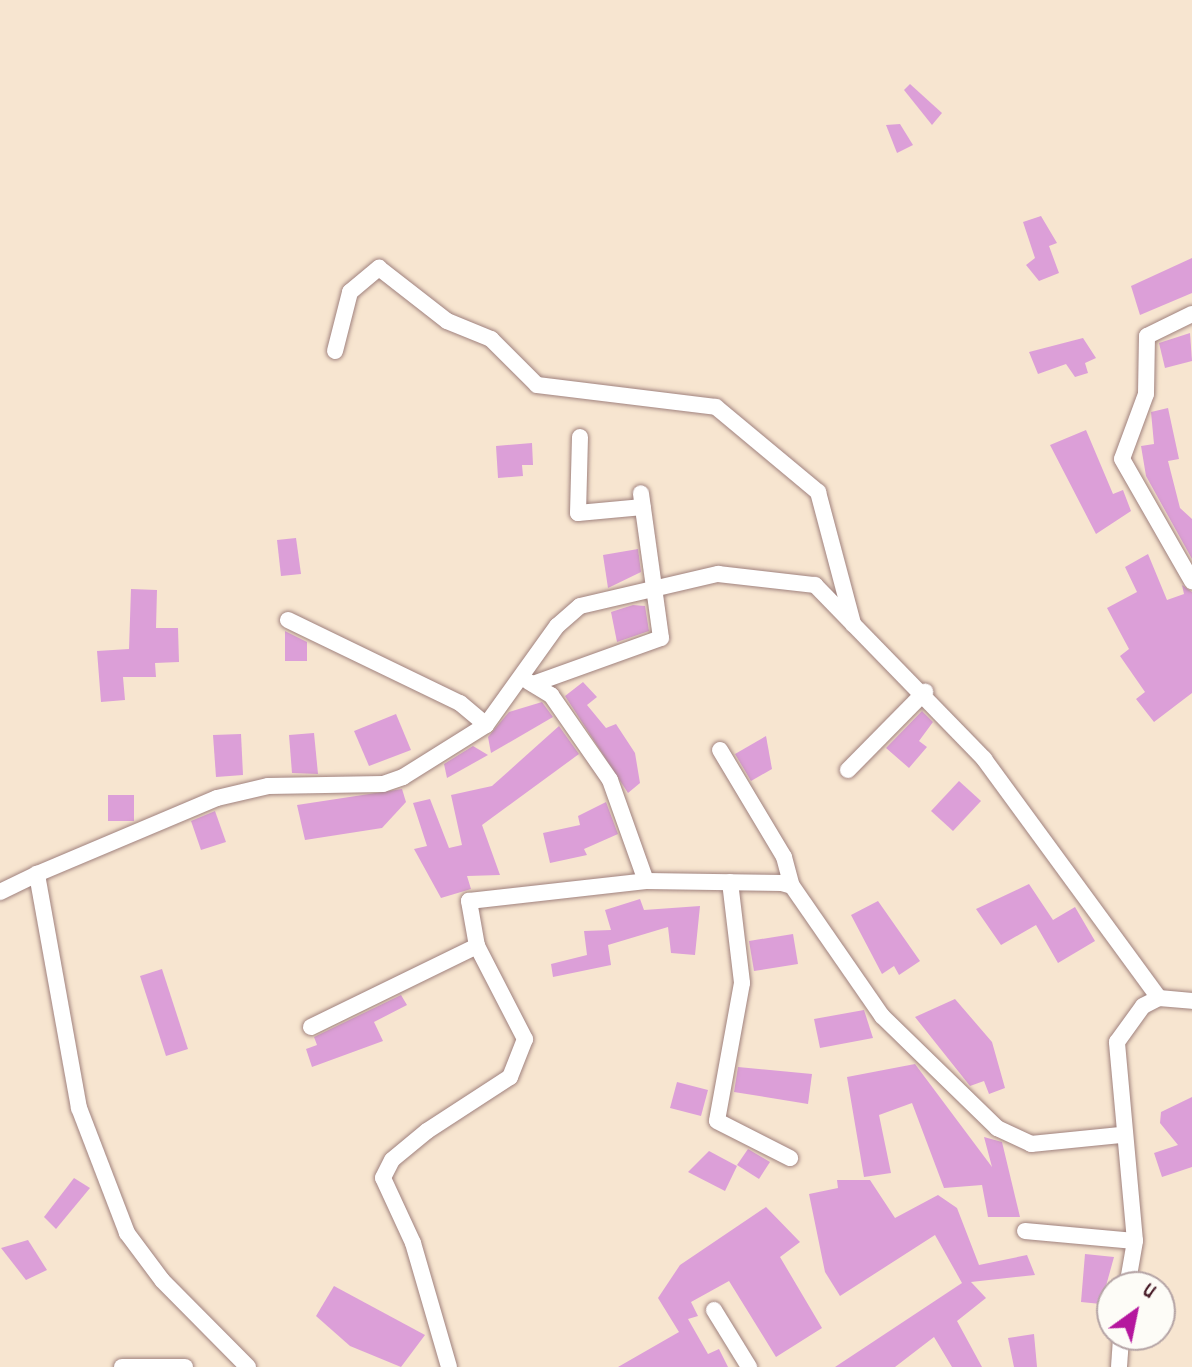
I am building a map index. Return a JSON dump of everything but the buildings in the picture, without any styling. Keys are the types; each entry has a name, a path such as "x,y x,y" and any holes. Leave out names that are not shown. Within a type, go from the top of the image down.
{"street":[{"path":"335,351 350,292 379,268 447,321 491,339 537,385 716,407 818,492 854,628"},
{"path":"1192,314 1147,336 1146,394 1122,459 1192,581"},
{"path":"529,682 656,644 662,633 651,585 642,500 578,513 580,437"},
{"path":"0,892 217,798 280,784 394,782 486,725 529,682 572,611 651,585 718,574 795,577 815,585 854,628 925,692 1077,878 1159,998"},
{"path":"288,620 460,703 486,725"},
{"path":"529,682 551,695 610,780 646,881"},
{"path":"848,770 925,692"},
{"path":"720,750 784,857 792,886 882,1016 997,1128 1031,1144 1121,1135"},
{"path":"37,874 79,1108 127,1233 162,1280 248,1367"},
{"path":"449,1367 413,1243 383,1178 392,1160 427,1131 510,1077 526,1049 477,946 469,901 646,881 792,886"},
{"path":"730,882 742,983 717,1121 790,1158"},
{"path":"311,1027 477,946"},
{"path":"1130,1271 1135,1241 1121,1135 1117,1042 1132,1016 1159,998 1192,1001"},
{"path":"1025,1231 1135,1241"},
{"path":"714,1310 749,1367"},
{"path":"122,1367 185,1367"}]}
